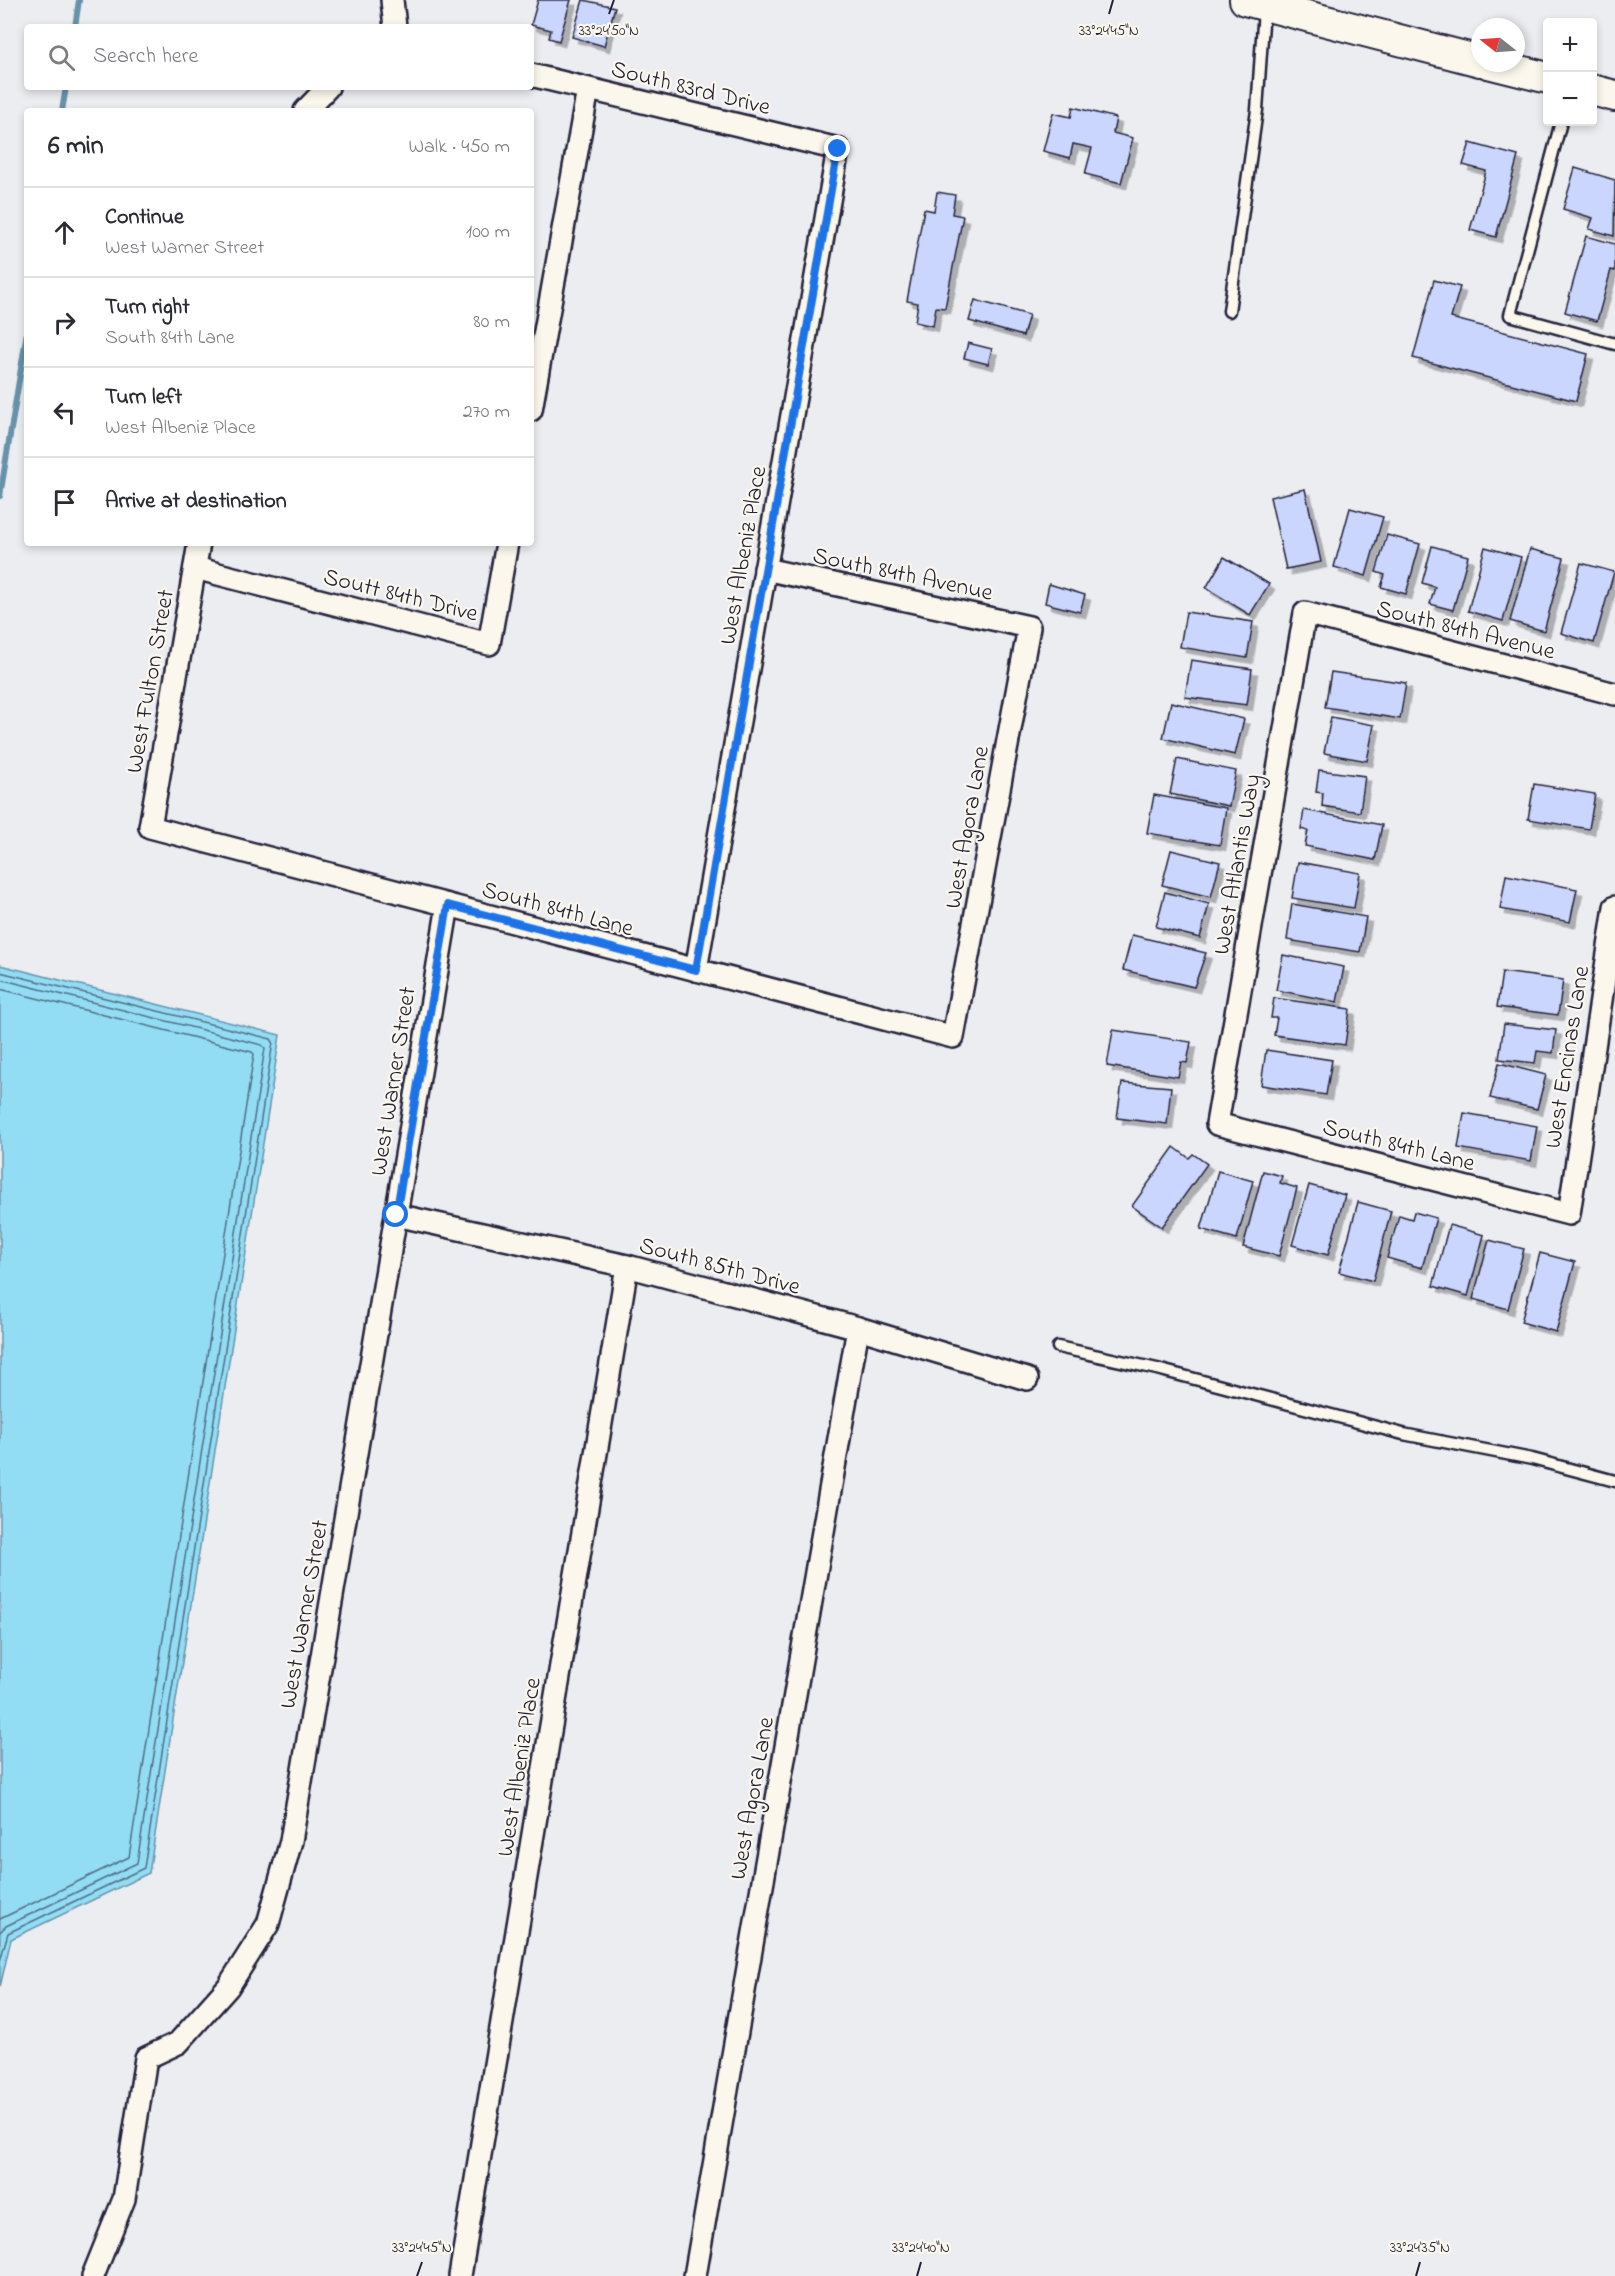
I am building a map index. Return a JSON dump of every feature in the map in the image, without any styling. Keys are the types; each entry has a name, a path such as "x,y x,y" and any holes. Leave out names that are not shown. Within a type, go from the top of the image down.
{"main road":[{"path":"1261,1 1471,59"},
{"path":"1524,72 1543,77"},
{"path":"1597,91 1615,96"}],"street":[{"path":"392,0 394,24"},
{"name":"South 83rd Drive","path":"534,76 838,149"},
{"path":"534,393 588,89"},
{"path":"308,108 325,90"},
{"name":"West Albeniz Place","path":"696,970 838,149"},
{"name":"West Fulton Street","path":"150,827 199,546"},
{"name":"Soutt 84th Drive","path":"195,568 489,644 506,546"},
{"name":"South 84th Avenue","path":"765,569 1029,627"},
{"name":"South 84th Avenue","path":"1305,613 1615,694"},
{"name":"West Atlantis Way","path":"1217,1124 1305,613"},
{"name":"West Agora Lane","path":"953,1037 1029,627"},
{"name":"South 84th Lane","path":"150,827 953,1037"},
{"name":"West Warner Street","path":"93,2276 124,2199 146,2058 178,2043 228,1987 268,1924 291,1841 448,905"},
{"name":"West Encinas Lane","path":"1569,1214 1615,907"},
{"name":"South 84th Lane","path":"1217,1124 1569,1214"},
{"name":"South 85th Drive","path":"396,1215 627,1266 858,1328 1027,1379"},
{"name":"West Albeniz Place","path":"460,2276 627,1266"},
{"name":"West Agora Lane","path":"695,2276 858,1328"}],"lane":[{"path":"1229,311 1257,110 1261,1"},
{"path":"1560,126 1510,315 1615,344"},
{"path":"1058,1347 1157,1369 1403,1434 1533,1459 1615,1481"}],"water":[{"path":"0,965 280,1035 149,1873 11,1939 0,1987"}],"building":[{"path":"538,0 571,0 559,41 549,38 551,30 531,24"},
{"path":"583,0 615,7 604,46 572,37"},
{"path":"1073,107 1116,118 1113,133 1133,138 1121,183 1085,174 1092,148 1073,144 1070,158 1043,151 1053,113 1071,117"},
{"path":"1470,143 1518,156 1496,237 1470,230 1486,171 1463,165"},
{"path":"1575,168 1615,180 1614,236 1589,229 1593,218 1563,209"},
{"path":"937,192 955,195 952,214 963,216 945,308 936,307 933,326 915,322 918,303 907,301 924,209 934,211"},
{"path":"1586,236 1615,244 1615,271 1611,270 1597,321 1565,312"},
{"path":"1434,280 1460,287 1451,318 1588,354 1576,401 1413,358"},
{"path":"975,300 1029,315 1023,336 969,321"},
{"path":"968,343 992,349 988,364 964,358"},
{"path":"1305,489 1321,562 1286,569 1270,497"},
{"path":"1350,508 1383,517 1366,576 1334,567"},
{"path":"1387,535 1420,544 1406,594 1381,587 1385,575 1376,572"},
{"path":"1432,546 1468,556 1453,610 1430,604 1435,587 1422,583"},
{"path":"1485,547 1521,557 1503,621 1468,611"},
{"path":"1530,549 1564,558 1544,631 1510,621"},
{"path":"1224,557 1269,584 1250,615 1206,588"},
{"path":"1581,563 1614,572 1594,643 1561,633"},
{"path":"1049,584 1085,595 1080,612 1045,603"},
{"path":"1186,612 1253,622 1247,658 1180,647"},
{"path":"1191,660 1252,669 1247,705 1185,697"},
{"path":"1331,672 1406,683 1400,719 1325,707"},
{"path":"1171,702 1244,719 1235,755 1163,738"},
{"path":"1331,717 1374,725 1367,761 1324,753"},
{"path":"1177,759 1236,771 1229,806 1170,794"},
{"path":"1319,770 1365,776 1360,812 1322,806 1323,793 1316,792"},
{"path":"1534,784 1595,794 1589,829 1528,819"},
{"path":"1154,795 1226,808 1220,845 1147,833"},
{"path":"1304,810 1382,825 1375,860 1305,846 1308,831 1301,829"},
{"path":"1171,850 1220,862 1211,897 1162,885"},
{"path":"1298,862 1360,873 1354,908 1292,898"},
{"path":"1506,875 1577,889 1570,922 1500,909"},
{"path":"1165,892 1209,904 1200,938 1156,927"},
{"path":"1292,904 1366,917 1360,952 1287,940"},
{"path":"1132,935 1206,953 1194,987 1123,970"},
{"path":"1283,955 1344,967 1337,1002 1276,990"},
{"path":"1502,972 1563,980 1558,1015 1497,1007"},
{"path":"1274,998 1350,1009 1345,1045 1274,1035 1277,1018 1271,1018"},
{"path":"1504,1024 1556,1030 1553,1053 1537,1051 1535,1063 1499,1059"},
{"path":"1113,1030 1191,1042 1187,1063 1181,1062 1178,1077 1107,1066"},
{"path":"1266,1050 1332,1060 1326,1095 1261,1085"},
{"path":"1499,1063 1546,1075 1537,1109 1490,1098"},
{"path":"1122,1083 1171,1087 1167,1124 1117,1118"},
{"path":"1464,1113 1537,1126 1531,1161 1458,1148"},
{"path":"1174,1147 1189,1158 1193,1154 1207,1164 1162,1227 1132,1206"},
{"path":"1218,1171 1253,1181 1237,1239 1201,1229"},
{"path":"1263,1171 1282,1176 1280,1183 1297,1188 1279,1256 1243,1247"},
{"path":"1309,1185 1345,1195 1328,1255 1292,1245"},
{"path":"1358,1202 1391,1211 1373,1281 1339,1272"},
{"path":"1414,1212 1436,1218 1422,1268 1387,1258 1399,1215 1412,1219"},
{"path":"1449,1225 1484,1235 1468,1296 1433,1286"},
{"path":"1489,1240 1524,1249 1508,1309 1473,1299"},
{"path":"1540,1253 1575,1262 1556,1332 1521,1322"}],"waterway":[{"path":"75,24 79,0"},
{"path":"62,108 66,90"},
{"path":"0,496 24,350"}],"route":[{"path":"396,1215 448,905 696,970 838,149"}]}
